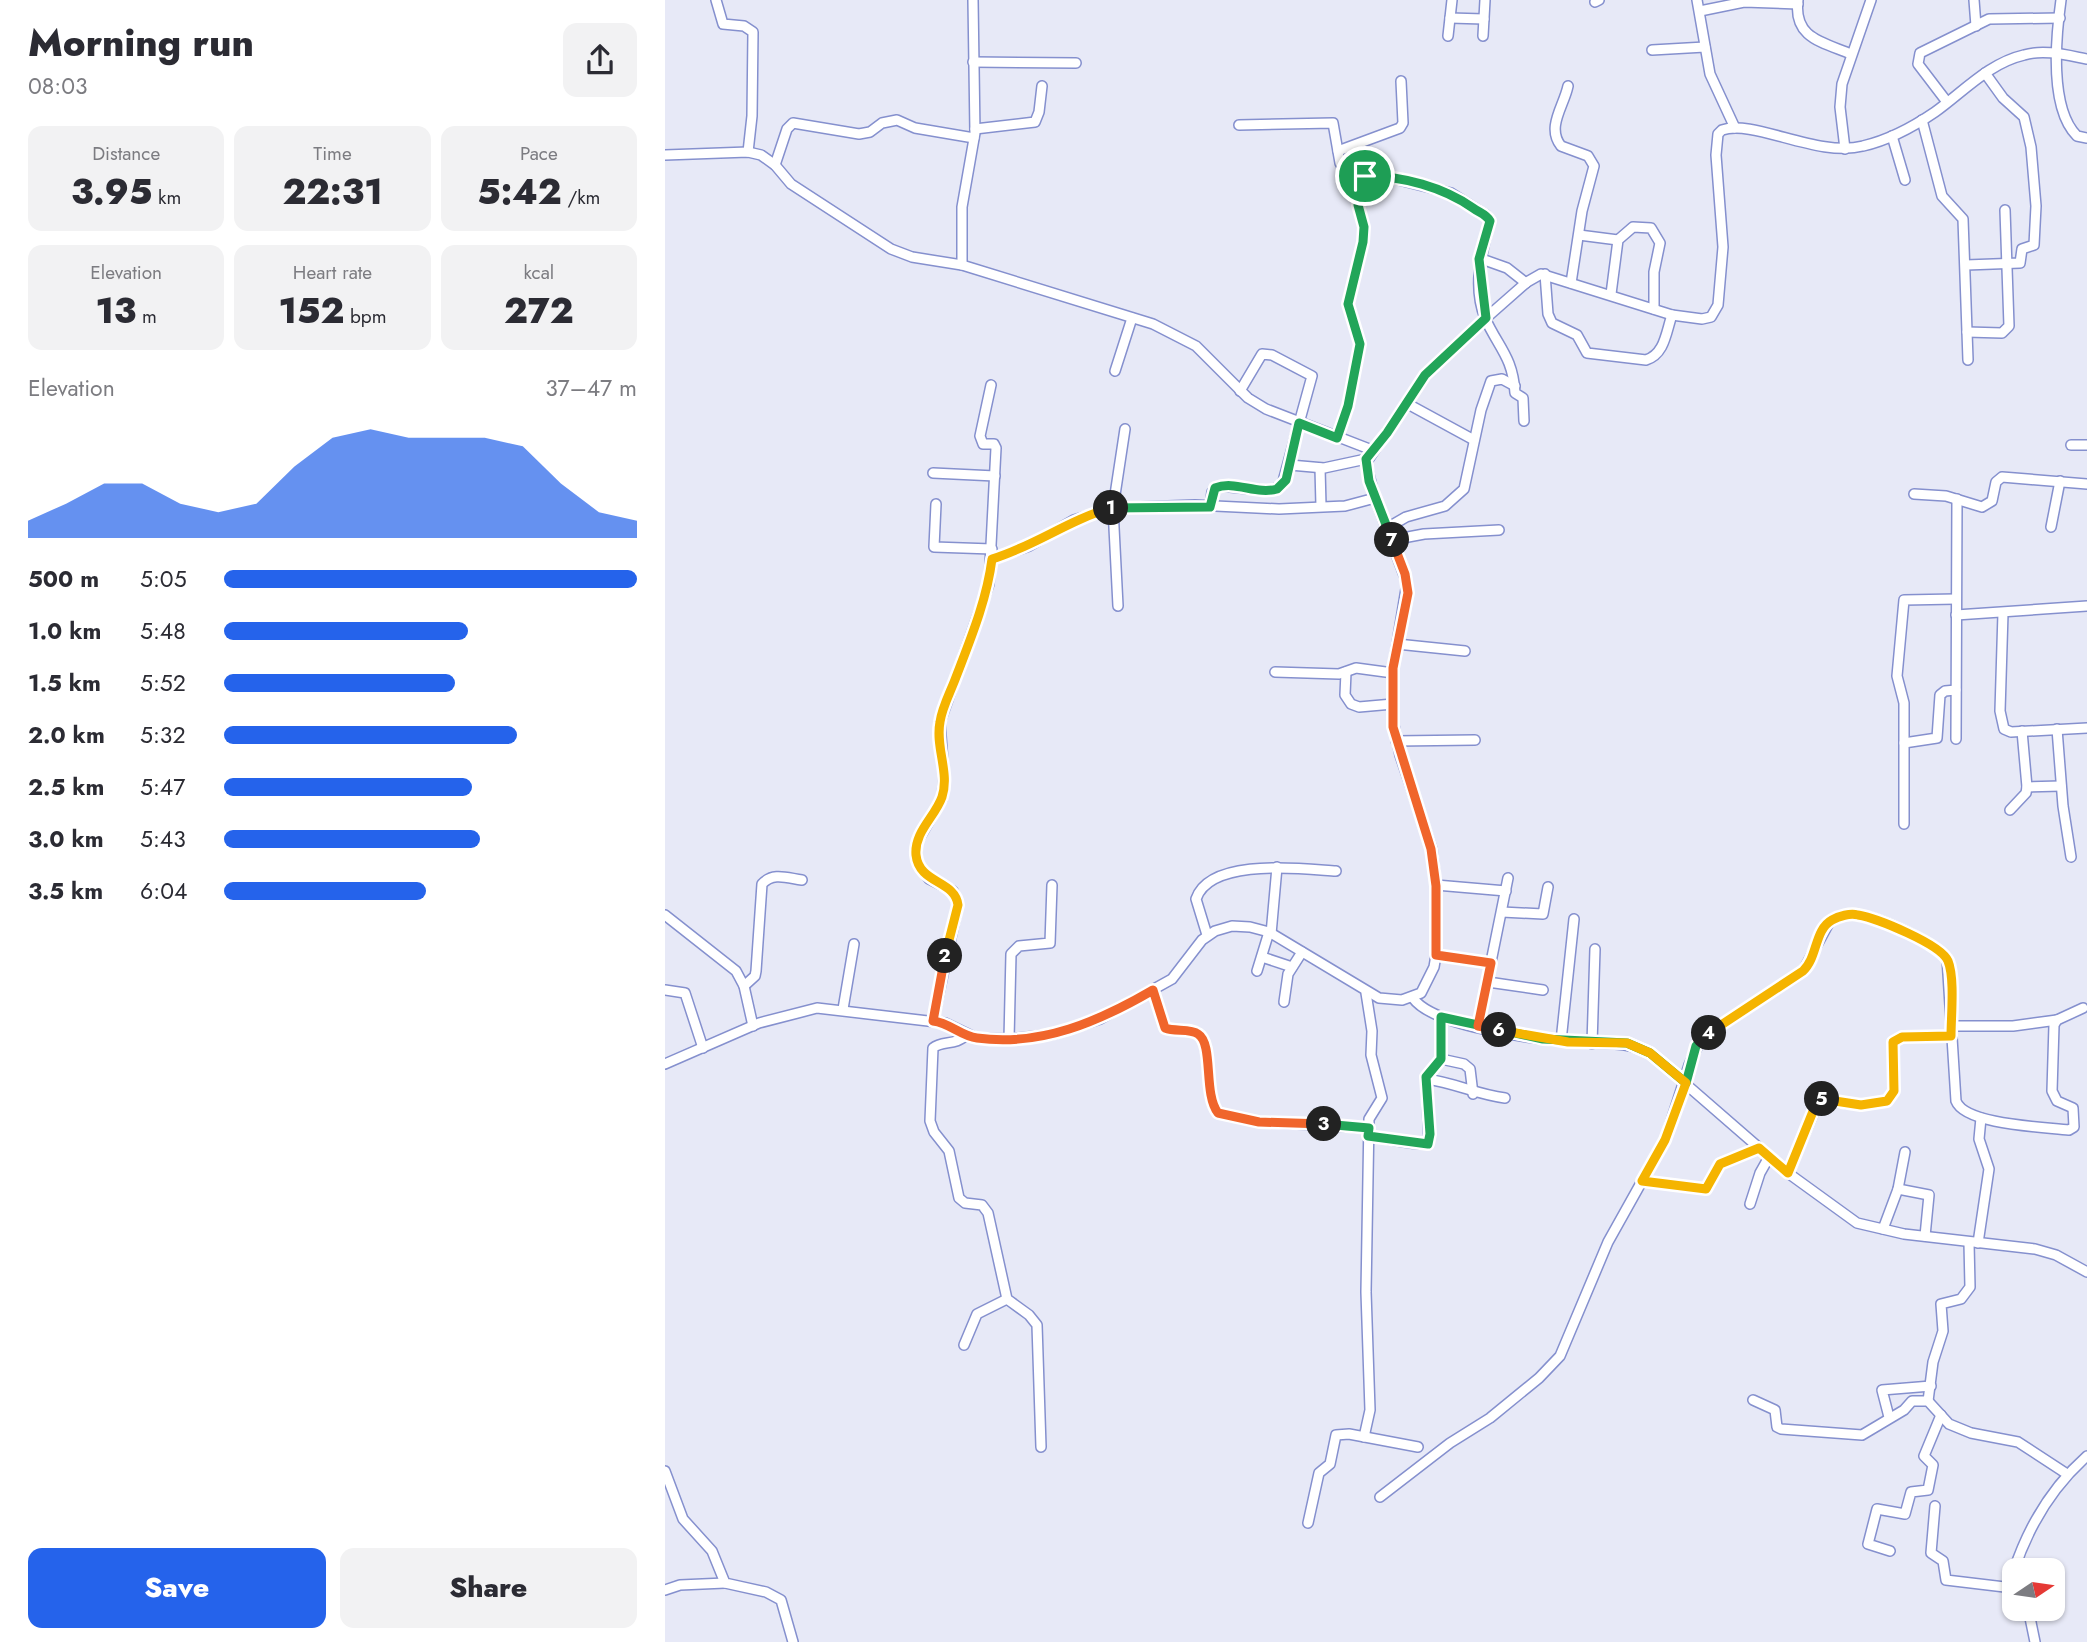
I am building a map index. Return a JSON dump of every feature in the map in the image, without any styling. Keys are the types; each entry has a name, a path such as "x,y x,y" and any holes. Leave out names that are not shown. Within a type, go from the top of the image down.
{"street":[{"path":"716,0 723,24 744,26 753,33 753,116 748,152"},
{"path":"962,265 962,207 974,134 973,0"},
{"path":"1448,36 1452,0"},
{"path":"1483,36 1485,0"},
{"path":"1697,0 1717,93 1735,128"},
{"path":"1845,149 1840,107 1842,84 1871,0"},
{"path":"1973,0 1976,26"},
{"path":"2061,0 2056,53 2057,78 2068,121 2077,136 2087,141"},
{"path":"1700,11 1753,2 1798,2 1798,22 1806,33 1851,54"},
{"path":"1450,18 1484,19"},
{"path":"1947,102 1927,80 1917,58 1925,50 1999,18 2060,18"},
{"path":"1652,50 1705,47"},
{"path":"1290,465 1320,468 1369,454 1387,433 1425,375 1526,283 1545,274 1672,315 1702,319 1715,313 1723,247 1717,141 1722,130 1735,128 1818,147 1845,149 1892,136 1922,120 1985,73 2026,54 2056,53 2087,59"},
{"path":"972,62 1076,63"},
{"path":"1966,265 2022,262 2022,249 2034,245 2036,206 2031,147 2024,117 2003,98 1985,73"},
{"path":"1338,150 1357,146 1400,128 1403,123 1401,81"},
{"path":"775,165 787,129 793,123 859,134 870,132 882,123 897,120 915,128 974,134 1034,122 1039,113 1042,86"},
{"path":"1568,86 1556,117 1555,136 1560,146 1588,156 1594,166 1571,283"},
{"path":"1922,120 1942,196 1963,219 1968,360"},
{"path":"1239,125 1333,123 1340,163 1347,175 1383,176 1451,192 1486,215 1490,221 1479,258 1479,281 1486,318 1504,348 1515,378 1515,393 1525,402 1524,421"},
{"path":"1892,136 1905,180"},
{"path":"665,155 748,152 761,155 775,165 791,184 891,249 912,257 962,265 991,277 1132,318 1196,346 1240,391 1266,409 1369,454"},
{"path":"1337,438 1348,406 1360,344 1348,304 1363,242 1364,227 1358,205 1365,176"},
{"path":"1967,332 2001,333 2009,326 2005,210"},
{"path":"1611,294 1618,240 1627,229 1641,226 1651,228 1658,236 1654,309"},
{"path":"1579,234 1618,240"},
{"path":"1479,258 1507,268 1526,283"},
{"path":"1545,274 1548,314 1552,323 1577,335 1587,353 1646,360 1655,357 1660,352 1672,315"},
{"path":"1115,371 1132,318"},
{"path":"1210,507 1212,492 1220,486 1261,491 1277,489 1286,480 1312,382 1307,371 1272,355 1262,354 1240,391"},
{"path":"1387,528 1406,517 1439,509 1454,500 1465,484 1474,440 1491,382 1497,379 1515,386"},
{"path":"933,1021 958,905 953,891 929,879 920,867 916,858 917,842 941,799 944,776 940,722 989,584 996,448 994,444 980,441 991,385"},
{"path":"1406,403 1474,440"},
{"path":"1118,606 1113,508 1125,429"},
{"path":"2071,446 2087,445"},
{"path":"665,1064 753,1026 802,1010 843,1009 879,1017 933,1021 951,1025 966,1035 1009,1039 1073,1029 1172,979 1182,963 1207,935 1232,926 1270,933 1366,993 1392,1001 1413,998 1425,988 1436,955 1436,886 1427,829 1396,741 1392,704 1397,644 1408,593 1405,574 1375,498 1369,454"},
{"path":"1320,468 1321,506"},
{"path":"933,473 995,476"},
{"path":"1914,494 1957,499 1975,507 1988,505 1996,482 2002,477 2087,484"},
{"path":"2051,527 2060,481"},
{"path":"1277,489 1279,509"},
{"path":"936,504 934,547 992,554 1029,546 1074,520 1113,508 1279,509 1353,505 1375,498"},
{"path":"1956,739 1957,499"},
{"path":"1392,540 1424,534 1499,530"},
{"path":"1904,824 1904,702 1897,687 1897,676 1904,600 1956,599"},
{"path":"1956,615 2087,606"},
{"path":"2003,613 2000,710 2006,731 2087,727"},
{"path":"1397,644 1465,651"},
{"path":"1275,672 1346,672 1356,668 1393,673"},
{"path":"1346,672 1345,695 1351,704 1392,704"},
{"path":"1904,743 1937,738 1940,695 1945,691 1956,690"},
{"path":"2057,729 2061,786 2071,857"},
{"path":"2010,810 2026,793 2027,788 2022,731"},
{"path":"1396,741 1475,740"},
{"path":"2027,788 2061,786"},
{"path":"1257,971 1270,933 1277,867"},
{"path":"1207,935 1196,895 1212,883 1243,870 1277,867 1336,871"},
{"path":"744,986 755,976 756,971 762,884 768,878 777,876 802,880"},
{"path":"1478,1026 1508,878"},
{"path":"1009,1039 1011,954 1019,946 1051,943 1052,885"},
{"path":"1436,886 1506,891"},
{"path":"1501,912 1543,914 1548,887"},
{"path":"1380,1497 1450,1443 1490,1418 1539,1378 1560,1356 1568,1343 1608,1242 1665,1140 1680,1078 1701,1039 1803,971 1812,958 1825,926 1840,917 1855,914 1870,918 1942,952 1950,968 1956,1101 1963,1111 1981,1118 2069,1130 2074,1127 2073,1108 2057,1101 2052,1091 2057,1020"},
{"path":"665,915 729,963 741,977 753,1026"},
{"path":"1561,1041 1574,919"},
{"path":"843,1009 855,944"},
{"path":"1593,1044 1595,949"},
{"path":"1284,1002 1291,967 1302,952"},
{"path":"1436,955 1491,963"},
{"path":"1262,957 1291,967"},
{"path":"1488,982 1543,990"},
{"path":"665,990 685,993 703,1048"},
{"path":"1153,990 1165,1028 1195,1032 1201,1037 1207,1062 1208,1091 1218,1113 1259,1122 1369,1132 1428,1144 1430,1134 1426,1079 1428,1072 1441,1059 1441,1017"},
{"path":"1364,1437 1370,1409 1366,1292 1369,1132 1371,1112 1381,1103 1382,1098 1371,1055 1372,1031 1366,993"},
{"path":"1413,998 1419,1006 1441,1017 1478,1026 1561,1041 1627,1043 1637,1047 1680,1078 1788,1173 1857,1223 2056,1255 2087,1272"},
{"path":"1788,1173 1819,1100 1861,1105 1887,1101 1894,1091 1893,1042 1902,1037 2057,1020 2083,1007"},
{"path":"966,1035 955,1044 938,1044 933,1048 930,1121 934,1132 949,1151 959,1198 965,1203 982,1205 988,1213 1007,1299 1029,1315 1037,1325 1041,1447"},
{"path":"1441,1059 1464,1064 1470,1069 1473,1094"},
{"path":"1426,1079 1459,1085 1473,1094 1505,1098"},
{"path":"1928,1401 1933,1362 1943,1331 1941,1302 1961,1299 1970,1287 1973,1243 1989,1169 1979,1139 1981,1118"},
{"path":"1642,1181 1706,1189 1720,1164 1759,1148"},
{"path":"1883,1229 1898,1189 1905,1152"},
{"path":"1751,1204 1760,1173 1769,1157"},
{"path":"1898,1189 1929,1195 1925,1236"},
{"path":"964,1345 977,1314 1007,1299"},
{"path":"1889,1417 1882,1390 1931,1386"},
{"path":"1753,1400 1775,1410 1777,1427 1781,1429 1862,1434 1904,1410 1912,1402 1928,1401 1936,1406 1949,1423 1971,1433 2018,1443 2067,1474"},
{"path":"1889,1551 1868,1544 1877,1509 1905,1514 1911,1492 1929,1490 1933,1465 1924,1456 1941,1415"},
{"path":"1308,1523 1318,1473 1330,1464 1334,1437 1345,1434 1418,1447"},
{"path":"2019,1558 2038,1514 2067,1474 2087,1456"},
{"path":"665,1471 669,1499 716,1556 725,1583"},
{"path":"1935,1506 1931,1553 1943,1561 1947,1580 2002,1587"},
{"path":"665,1590 680,1584 725,1583 766,1592 781,1600 793,1642"},
{"path":"2031,1621 2035,1642"}],"route":[{"path":"1365,176 1358,205 1358,213 1364,227 1363,242 1349,288 1348,304 1360,344 1348,406 1337,438 1299,423 1286,480 1277,489 1261,491 1225,484 1212,492 1210,507 1195,505 1113,508 1074,520 1029,546 992,559 989,584 940,722 944,789 917,842 916,858 920,867 929,879 953,891 958,905 933,1021 951,1025 976,1038 1033,1037 1073,1029 1100,1019 1153,990 1165,1028 1195,1032 1201,1037 1207,1062 1211,1105 1218,1113 1229,1118 1259,1122 1369,1128 1368,1136 1389,1137 1426,1145 1430,1134 1426,1077 1441,1059 1441,1017 1478,1026 1543,1039 1593,1044 1627,1043 1650,1053 1686,1083 1689,1065 1701,1039 1803,971 1830,921 1855,914 1870,918 1942,952 1950,968 1951,1036 1902,1037 1893,1042 1894,1091 1887,1101 1878,1105 1861,1105 1819,1100 1788,1173 1759,1148 1720,1164 1706,1189 1642,1181 1651,1170 1665,1140 1686,1083 1681,1079 1650,1053 1637,1047 1627,1043 1617,1044 1593,1044 1568,1042 1543,1039 1478,1026 1491,963 1436,955 1436,886 1431,849 1427,829 1400,755 1392,716 1393,668 1408,593 1407,583 1369,481 1366,459 1387,433 1425,375 1486,318 1479,281 1479,259 1490,221 1486,215 1451,192 1383,176 1365,176"}]}
